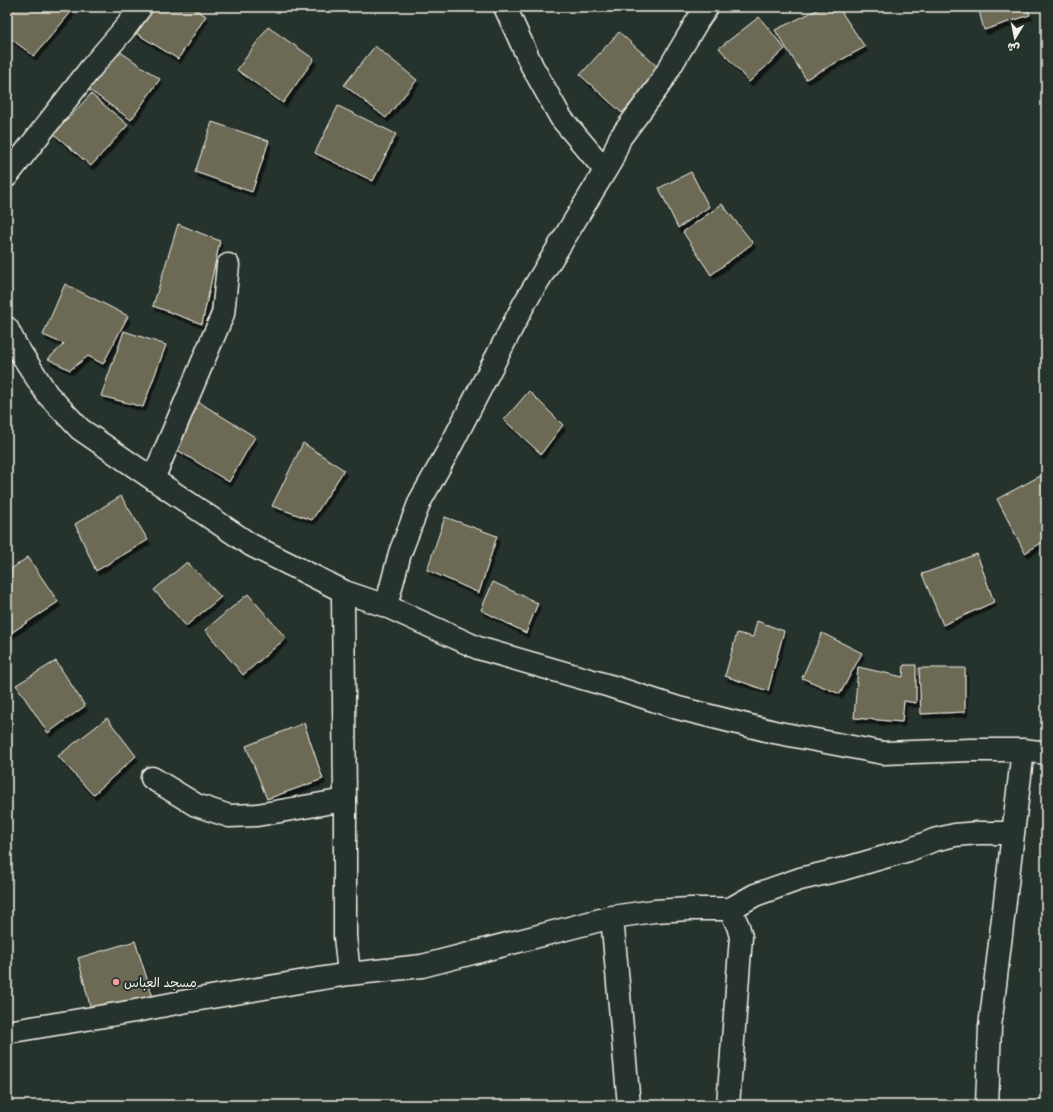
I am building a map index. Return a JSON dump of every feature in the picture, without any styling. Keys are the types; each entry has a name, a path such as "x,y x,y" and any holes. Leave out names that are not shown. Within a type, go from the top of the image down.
{"street":[{"path":"7,176 91,68 141,7"},
{"path":"505,7 532,66 561,118 605,170"},
{"path":"386,606 400,553 420,501 447,453 524,304 611,161 620,138 658,87 707,7"},
{"path":"153,479 223,314 228,264"},
{"path":"7,328 15,344 47,394 80,429 153,479 251,545 345,592 386,606 478,648 610,686 678,708 774,732 883,753 1023,750 1046,754"},
{"path":"345,592 343,598 345,936 349,974"},
{"path":"987,1105 990,1027 1023,750"},
{"path":"152,778 196,805 229,816 258,815 345,800"},
{"path":"7,1032 349,974 422,966 612,917 654,911 730,909 755,895 800,879 843,869 902,852 934,840 955,835 978,833 1013,833"},
{"path":"728,1105 741,937 738,926 730,909"},
{"path":"612,917 629,1105"}],"building":[{"path":"16,7 67,7 72,11 34,56 7,36 7,18"},
{"path":"151,7 191,7 206,16 178,59 134,32"},
{"path":"823,7 838,7 865,47 806,79 775,30"},
{"path":"978,7 1027,7 1030,15 984,30"},
{"path":"759,17 785,49 749,82 719,48"},
{"path":"268,27 314,59 283,103 237,70"},
{"path":"619,32 661,70 622,113 580,75"},
{"path":"375,46 417,80 386,118 344,85"},
{"path":"116,49 160,79 131,120 88,89"},
{"path":"91,94 128,125 91,166 54,134"},
{"path":"338,106 396,134 373,181 315,153"},
{"path":"9,115 12,156 7,162 7,116"},
{"path":"212,122 269,141 252,192 195,172"},
{"path":"691,172 709,207 678,228 659,188"},
{"path":"722,204 753,243 711,275 683,232"},
{"path":"178,224 220,241 202,324 153,306"},
{"path":"65,284 128,316 103,364 88,356 70,370 48,359 64,344 43,335"},
{"path":"124,331 166,345 143,407 101,396"},
{"path":"529,391 563,425 541,454 504,420"},
{"path":"194,399 255,437 229,482 174,448"},
{"path":"303,443 344,470 312,520 272,506"},
{"path":"1044,474 1046,477 1046,540 1025,553 997,499"},
{"path":"121,496 148,540 96,571 75,524"},
{"path":"445,517 497,536 479,593 427,570"},
{"path":"977,554 994,602 943,625 922,574"},
{"path":"28,557 58,602 11,633 7,627 7,572"},
{"path":"187,562 221,597 186,626 154,590"},
{"path":"493,582 538,603 526,633 481,610"},
{"path":"248,594 286,638 243,675 205,630"},
{"path":"757,621 784,631 768,691 725,676 737,633 753,637"},
{"path":"822,633 862,653 840,694 802,678"},
{"path":"56,661 85,706 48,733 16,685"},
{"path":"904,665 916,665 916,703 904,701 902,722 854,718 858,667 903,677"},
{"path":"919,668 965,668 965,712 921,714"},
{"path":"107,718 136,756 93,795 58,756"},
{"path":"304,723 323,779 267,799 246,746"},
{"name":"مسجد العباس","path":"135,941 156,1007 93,1018 78,958"}],"place":[{"name":"مسجد العباس","path":"116,982"}]}
